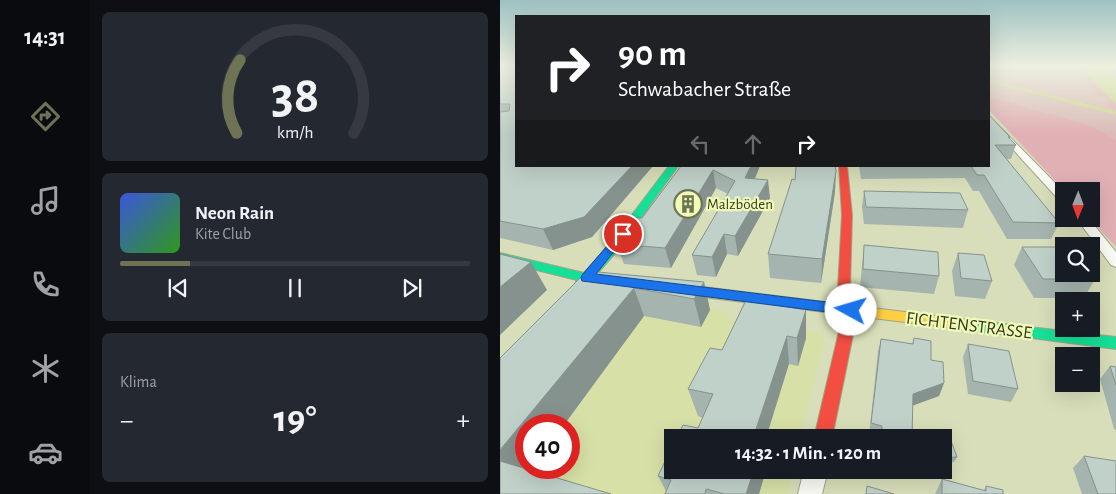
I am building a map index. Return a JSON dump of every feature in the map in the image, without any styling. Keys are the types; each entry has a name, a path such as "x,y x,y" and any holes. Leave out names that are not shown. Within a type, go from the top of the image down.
{"street":[{"path":"990,119 1055,188"},
{"path":"575,291 613,248 673,167"},
{"path":"825,429 851,310 844,288 847,235 846,184 842,167"},
{"path":"1090,228 1116,262"},
{"path":"500,257 587,278 624,282"},
{"name":"FICHTENSTRASSE","path":"670,288 1116,343"},
{"path":"810,494 814,479"}],"path":[{"path":"790,192 793,167"},
{"path":"846,184 955,185 948,173"},
{"path":"999,226 983,225 1021,300 1046,312"},
{"path":"847,235 992,242"},
{"path":"1012,283 1025,282"}],"shaded area":[{"path":"990,88 1116,88 1116,243 1100,210 1100,182 1080,182 990,110"},
{"path":"1090,88 1101,88 1116,104 1116,109 1108,107 1107,99 1096,95"},
{"path":"1101,88 1116,88 1116,104"},
{"path":"990,97 1092,126 1116,141 1116,247 1098,228 1100,228 1100,182 1057,182 990,111"},
{"path":"665,304 724,310 732,320 825,334 803,429 664,429 664,479 791,479 788,494 500,494 500,409 573,329"}],"building":[{"path":"500,88 515,88 515,167 631,167 584,217 543,229 500,221 500,112 509,111 510,104 500,104"},
{"path":"990,116 1016,145 995,145 1055,218 1055,223 1013,222 984,175 977,175 972,167 990,167"},
{"path":"680,167 750,167 745,178 768,180 735,236 724,234 712,257 692,255 735,181 713,170 665,248 616,244 637,218 642,218"},
{"path":"796,167 835,167 822,259 768,254 792,179 795,180"},
{"path":"864,191 960,193 968,210 866,207"},
{"path":"864,245 938,252 939,276 863,269"},
{"path":"1022,247 1055,247 1055,279 1043,279"},
{"path":"958,253 984,255 992,281 961,278"},
{"path":"500,254 531,262 500,287"},
{"path":"587,271 704,282 694,299 634,288 530,414 515,414 515,432 500,450 500,358"},
{"path":"746,300 806,310 797,338 787,336 756,429 681,429 683,425 698,428 713,394 688,389 710,348 722,350"},
{"path":"914,338 931,341 931,360 943,362 944,383 913,394 912,429 882,429 882,426 871,423 881,339 913,344"},
{"path":"968,344 1009,351 1018,389 973,381"},
{"path":"1110,366 1116,367 1116,385"},
{"path":"952,443 957,457 952,457"},
{"path":"1084,456 1116,461 1116,494 1098,494"},
{"path":"500,461 515,465 515,479 561,479 611,494 500,494"},
{"path":"664,464 664,478 658,476"},
{"path":"668,479 751,479 746,494 725,494 706,489 705,494 665,494 671,480"},
{"path":"942,479 986,491 986,486 1003,490 1003,494 942,494"},
{"path":"867,486 894,494 866,494"}],"waterway":[{"path":"1017,88 1077,103"},
{"path":"1072,102 1116,113"}],"traffic: fast":[{"path":"581,284 613,248 673,167"},
{"path":"500,257 587,278 608,280"},
{"path":"961,324 1116,343"}],"traffic: slow":[{"path":"679,289 961,324"}],"traffic: jam":[{"path":"825,429 851,310 844,288 847,215 843,167"}],"place":[{"name":"Malzböden","path":"688,204"}],"route":[{"path":"623,234 587,278 851,310"}]}
